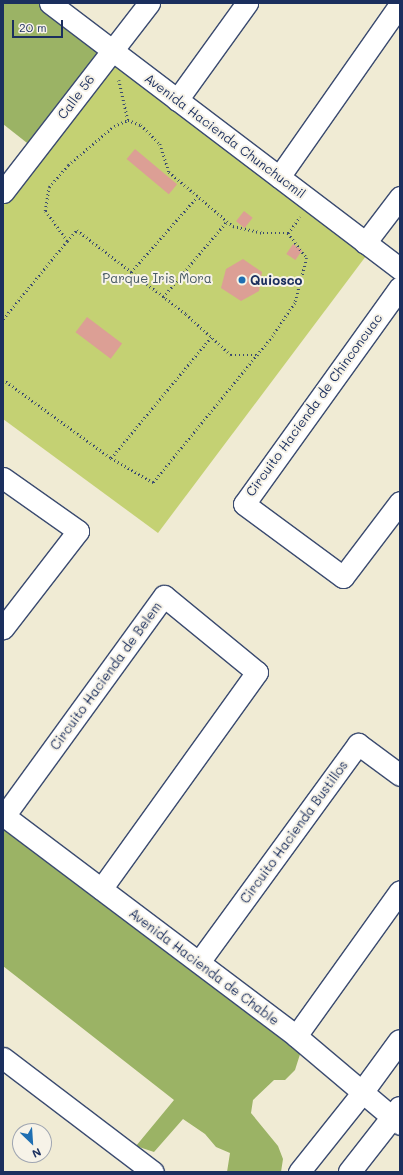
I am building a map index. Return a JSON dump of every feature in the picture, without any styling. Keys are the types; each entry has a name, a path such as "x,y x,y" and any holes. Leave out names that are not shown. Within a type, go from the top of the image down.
{"main road":[{"path":"362,1092 400,1041"},
{"path":"350,1172 397,1117"}],"street":[{"name":"Avenida Hacienda Chunchucmil","path":"50,3 400,269"},
{"name":"Calle 56","path":"3,192 149,3"},
{"path":"177,100 247,3"},
{"path":"279,177 400,4"},
{"path":"366,243 400,197"},
{"name":"Circuito Hacienda de Chinconcuac","path":"400,287 244,504 343,577 400,502"},
{"path":"3,478 78,531 3,628"},
{"name":"Circuito Hacienda de Belem","path":"4,816 164,596 257,672 101,889"},
{"name":"Circuito Hacienda Bustillos","path":"198,962 358,744 400,775"},
{"name":"Avenida Hacienda de Chable","path":"4,816 296,1036 362,1092 397,1117"},
{"path":"296,1036 400,891"},
{"path":"3,1058 153,1172"},
{"path":"299,1172 362,1092"}],"path":[{"path":"112,50 128,120"},
{"path":"3,380 110,458 153,483 258,355 295,303 307,258 288,233 263,233 233,226 169,172 160,144 141,125 128,120 114,126 68,165 49,187 45,211 67,241"},
{"path":"130,272 197,197"},
{"path":"163,297 227,221"},
{"path":"3,319 77,230 163,297 212,337 231,355 258,355"},
{"path":"110,458 212,337"}],"green space":[{"path":"3,3 50,3 112,50 36,150 3,124"},
{"name":"Parque Iris Mora","path":"112,50 372,248 158,533 3,419 3,192"},
{"path":"3,823 302,1048 295,1070 285,1080 274,1080 253,1100 251,1113 278,1146 283,1159 281,1172 227,1172 230,1153 216,1147 205,1134 183,1119 154,1152 136,1146 174,1100 3,966"}],"building":[{"path":"135,149 177,184 169,194 127,159"},
{"path":"244,211 253,218 245,228 236,221"},
{"path":"293,244 302,250 295,260 286,254"},
{"name":"Quiosco","path":"243,259 262,272 259,291 241,301 221,288 226,269"},
{"path":"87,317 122,343 111,359 76,332"}],"place":[{"name":"Quiosco","path":"242,280"}]}
